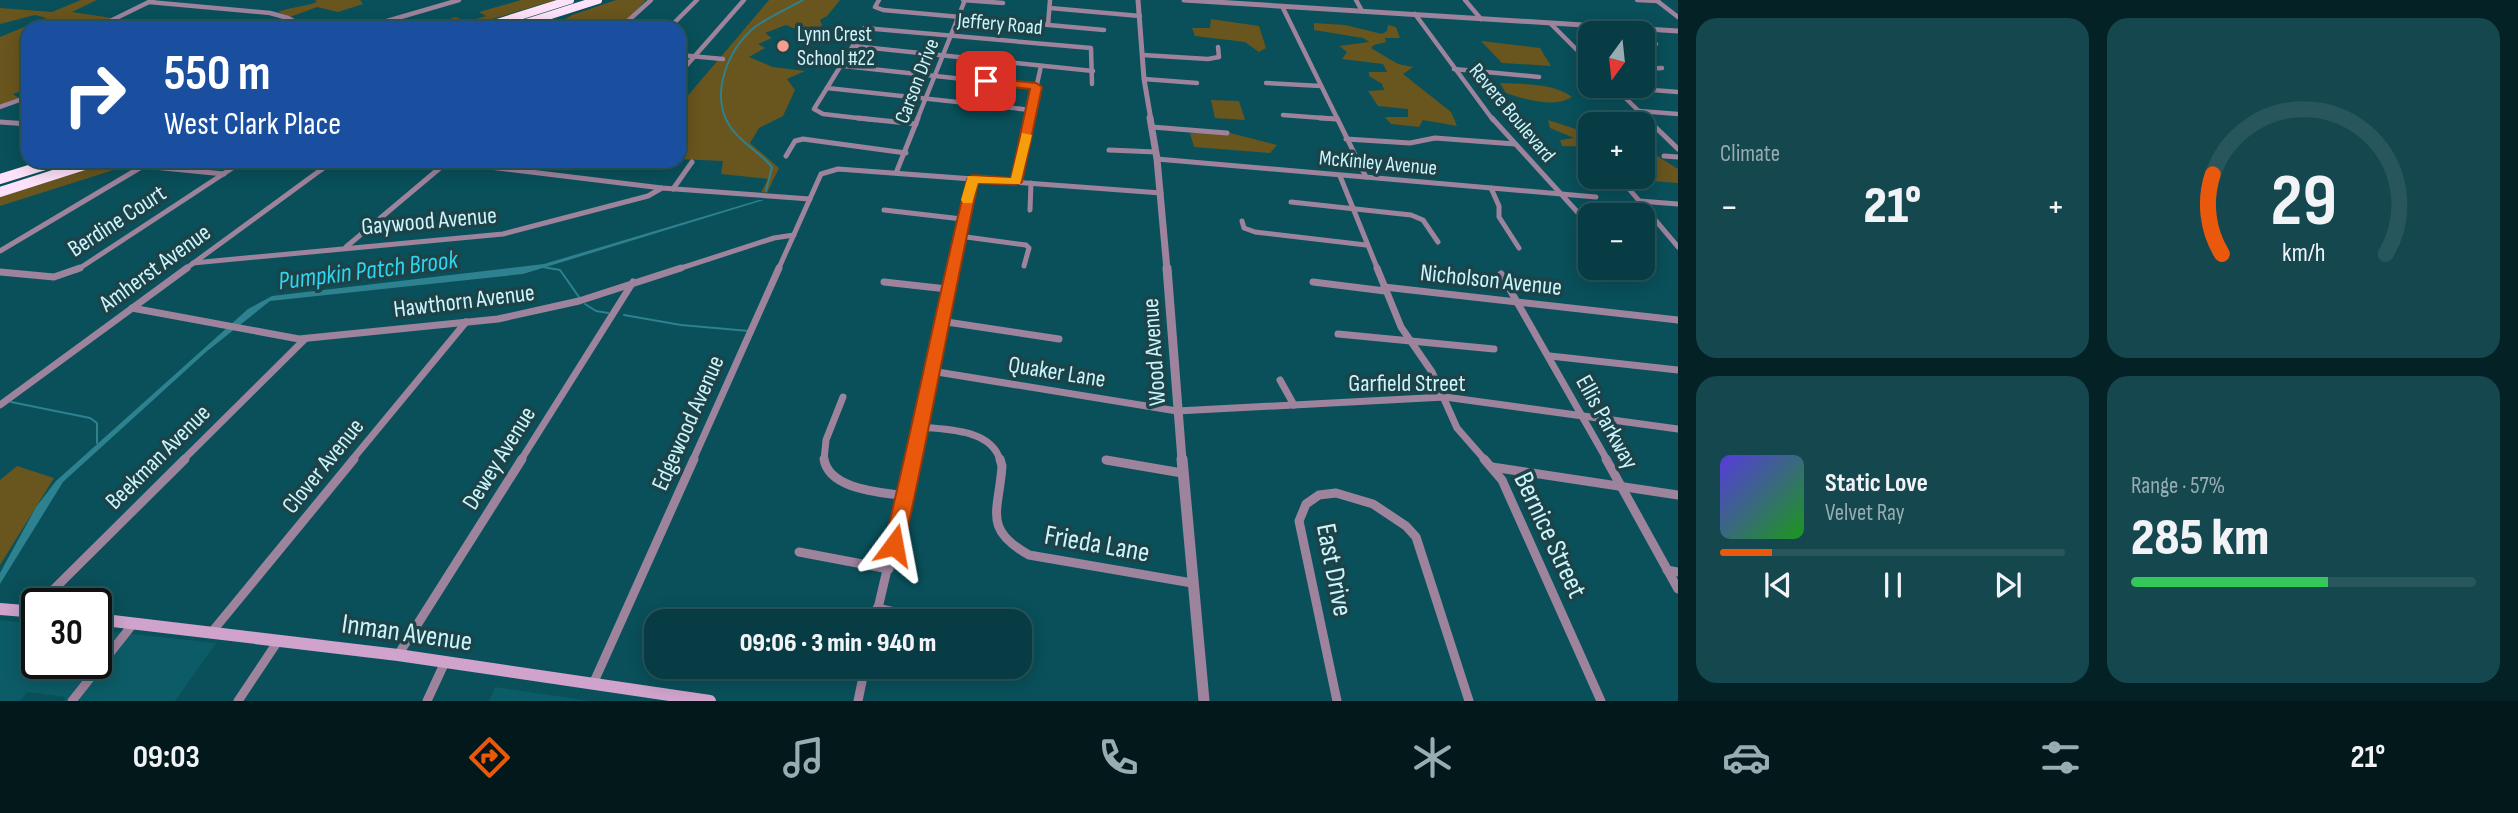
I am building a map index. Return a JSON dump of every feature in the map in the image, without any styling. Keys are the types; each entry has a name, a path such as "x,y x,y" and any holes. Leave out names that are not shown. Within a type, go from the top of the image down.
{"highway":[{"path":"503,21 570,0"},
{"path":"532,21 598,0"},
{"path":"0,179 35,168"},
{"path":"0,192 75,168"}],"main road":[{"path":"0,609 21,609"},
{"name":"Inman Avenue","path":"112,621 398,655 710,701"}],"street":[{"path":"433,0 443,5"},
{"path":"387,21 458,0"},
{"path":"628,21 651,0"},
{"path":"676,21 697,0"},
{"path":"686,66 744,0"},
{"path":"879,0 875,6 879,9 1104,30"},
{"path":"964,0 1003,3"},
{"name":"Carson Drive","path":"896,173 964,0"},
{"path":"1048,25 1050,0"},
{"name":"Wood Avenue","path":"1138,0 1144,79 1157,155 1182,473 1204,701"},
{"path":"1184,0 1240,1 1578,26"},
{"path":"1356,0 1362,11"},
{"path":"1465,0 1481,19"},
{"path":"1637,0 1657,1 1678,17"},
{"path":"110,21 151,1 270,13 294,21"},
{"path":"1282,6 1366,177"},
{"path":"1050,8 1140,16"},
{"name":"Revere Boulevard","path":"1415,14 1480,105 1578,212"},
{"path":"1551,24 1578,51"},
{"name":"Jeffery Road","path":"916,124 820,113 815,107 863,29 869,27 1081,46 1093,50 1093,71"},
{"path":"1656,32 1678,31"},
{"path":"853,46 1093,71 1092,84"},
{"path":"1143,55 1208,59 1219,57 1218,47"},
{"path":"686,55 723,58"},
{"path":"807,62 1036,87"},
{"path":"1016,182 1041,66"},
{"path":"1656,68 1662,68"},
{"path":"1454,69 1539,77"},
{"path":"1144,79 1197,83"},
{"path":"1266,83 1321,86"},
{"path":"827,88 1031,110"},
{"path":"1656,90 1678,92"},
{"path":"1625,98 1678,149"},
{"path":"0,107 21,100"},
{"path":"1638,111 1678,114"},
{"path":"1283,115 1336,119"},
{"path":"0,122 21,124"},
{"path":"1152,127 1227,133"},
{"path":"1346,139 1410,143 1435,138 1516,144"},
{"path":"786,156 795,141 803,139 906,153"},
{"name":"McKinley Avenue","path":"1109,150 1340,176 1597,197"},
{"path":"1664,156 1678,157"},
{"path":"673,190 692,162"},
{"path":"0,251 140,168"},
{"path":"163,168 224,174"},
{"name":"Berdine Court","path":"0,272 54,276 75,272 233,168"},
{"name":"Amherst Avenue","path":"1,405 323,168"},
{"path":"345,248 440,168"},
{"path":"497,168 673,190 810,199"},
{"name":"Edgewood Avenue","path":"593,684 820,177 827,171 838,169 896,173"},
{"path":"896,173 1160,193"},
{"name":"Bernice Street","path":"1340,176 1401,327 1445,397 1457,428 1502,480 1601,701"},
{"path":"881,609 877,608 906,496 940,321 973,179"},
{"path":"1030,209 1031,183"},
{"name":"Gaywood Avenue","path":"193,263 514,233 648,196 662,188"},
{"path":"1491,188 1499,205 1499,217 1519,248"},
{"path":"1629,189 1677,244"},
{"path":"1639,201 1678,204"},
{"path":"1291,202 1417,217 1426,223 1438,242"},
{"path":"884,209 962,219"},
{"path":"1242,222 1244,228 1255,232 1366,245"},
{"name":"Hawthorn Avenue","path":"132,309 221,327 306,338 466,322 553,308 774,238 794,236"},
{"path":"959,236 1026,245 1029,248 1024,266"},
{"name":"Ellis Parkway","path":"1501,274 1550,356 1580,415 1678,589"},
{"name":"Dewey Avenue","path":"398,655 634,282"},
{"path":"884,282 947,289"},
{"name":"Nicholson Avenue","path":"1313,282 1678,320"},
{"path":"940,321 1059,339"},
{"name":"Clover Avenue","path":"211,634 466,322"},
{"path":"1338,334 1494,349"},
{"name":"Beekman Avenue","path":"57,588 306,338"},
{"path":"1550,356 1678,370"},
{"name":"Quaker Lane","path":"931,372 1177,411"},
{"path":"1280,380 1294,405"},
{"path":"843,397 823,455 827,470 840,481 906,496"},
{"name":"Garfield Street","path":"1177,411 1445,397 1678,429"},
{"name":"Frieda Lane","path":"921,427 977,436 995,448 1002,465 995,523 1001,536 1013,548 1029,555 1192,583"},
{"path":"1106,460 1182,473"},
{"path":"1491,467 1678,495"},
{"name":"East Drive","path":"1337,701 1300,530 1303,509 1311,500 1325,495 1365,500 1389,511 1416,537 1469,701"},
{"path":"799,552 888,569"},
{"path":"1667,570 1678,572"},
{"path":"72,701 134,624"},
{"path":"238,701 278,641"},
{"path":"426,701 445,662"},
{"path":"858,701 863,679"}],"shaded area":[{"path":"81,0 97,0 72,12 132,21 39,21 46,18 35,15 0,24 0,8 52,12"},
{"path":"315,0 360,0 363,4 338,12 317,7 290,17 278,12 317,2"},
{"path":"521,0 556,0 486,21 470,21 486,16 479,12"},
{"path":"616,0 646,0 626,21 562,21"},
{"path":"769,0 840,0 827,16 820,20 822,25 818,28 805,31 786,25 765,33 772,38 758,44 765,48 749,57 773,67 805,71 787,79 795,90 783,116 759,128 750,143 779,168 767,193 761,192 768,179 721,174 723,161 686,159 686,98"},
{"path":"456,17 465,21 443,21"},
{"path":"1211,19 1259,26 1266,48 1259,52 1245,42 1195,36 1192,28 1210,28"},
{"path":"1314,23 1345,25 1382,34 1387,31 1388,25 1396,27 1400,38 1385,38 1386,42 1371,48 1398,64 1413,67 1403,74 1451,112 1457,126 1423,120 1419,127 1391,124 1385,117 1408,117 1408,109 1378,106 1368,91 1384,90 1382,84 1369,76 1369,72 1387,72 1383,64 1342,59 1347,52 1339,46 1369,42 1363,38 1314,30"},
{"path":"21,28 21,91 13,94 19,98 0,105 0,37"},
{"path":"1481,41 1540,48 1551,66 1502,63"},
{"path":"1500,83 1547,87 1572,97 1557,102 1531,100 1506,93"},
{"path":"1211,100 1239,101 1245,120 1215,118"},
{"path":"1548,120 1578,130 1578,147 1562,146 1560,140 1574,138 1550,128"},
{"path":"1190,133 1230,133 1277,145 1270,153 1194,147"},
{"path":"1655,155 1678,169 1678,183 1655,181"},
{"path":"90,168 120,168 0,206 0,197"},
{"path":"764,200 523,274 270,301 206,352 63,482 0,584 0,573 36,507 56,481 248,309 272,296 544,264"},
{"path":"17,466 54,478 0,565 0,480"},
{"path":"0,620 21,622 21,679 112,679 112,632 216,643 175,701 64,701 66,697 27,692 20,701 0,701"},
{"path":"495,687 591,701 489,701"}],"waterway":[{"path":"766,191 772,167 729,125 721,99 722,86 730,59 745,36 761,23 803,0"},
{"path":"543,267 560,270 579,297"},
{"path":"585,304 596,311 608,313"},
{"path":"624,315 681,325 749,331"},
{"path":"11,402 90,418 97,423 97,443"}],"slow traffic":[{"path":"967,200 973,179 1016,182 1026,135"}],"place":[{"name":"Lynn Crest School #22","path":"783,46"}],"route":[{"path":"894,545 921,427 962,219 973,179 1016,182 1036,87 986,81"}],"water label":[{"name":"Pumpkin Patch Brook","path":"368,271"}]}
